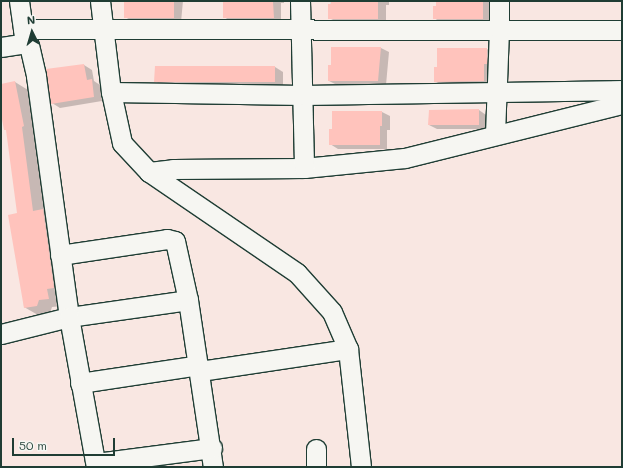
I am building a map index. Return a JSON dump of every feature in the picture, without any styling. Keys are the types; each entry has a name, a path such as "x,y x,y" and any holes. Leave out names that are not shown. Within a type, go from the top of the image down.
{"street":[{"path":"20,1 24,36 29,46 36,76 69,317 96,465 212,448"},
{"path":"100,1 111,92 122,143 149,172 297,273 332,312 348,349 361,467"},
{"path":"300,1 304,168"},
{"path":"495,134 499,1"},
{"path":"1,47 24,36 103,29 622,30"},
{"path":"111,92 303,95 622,90"},
{"path":"149,172 174,169 304,168 405,158 495,134 622,104"},
{"path":"60,255 166,239 175,241 188,300 212,448 213,467"},
{"path":"1,334 69,317 188,300"},
{"path":"80,383 348,349"}],"building":[{"path":"331,1 378,1 378,19 328,19 328,4 331,4"},
{"path":"436,1 483,1 483,19 433,19 433,6 436,6"},
{"path":"124,2 174,2 174,18 124,18"},
{"path":"223,2 273,2 274,18 223,18"},
{"path":"331,47 381,47 378,81 328,81 328,65 331,65"},
{"path":"437,48 487,48 487,64 484,64 484,81 434,82 434,67 437,67"},
{"path":"84,64 87,80 92,79 94,97 51,104 46,69"},
{"path":"155,66 275,66 275,82 154,82"},
{"path":"15,81 24,126 22,127 33,211 43,209 54,288 47,289 49,299 39,300 37,306 24,308 8,215 17,213 6,130 4,130 1,114 1,84"},
{"path":"479,109 479,125 428,125 429,110"},
{"path":"332,111 382,111 380,145 329,145 329,129 332,129"}]}
